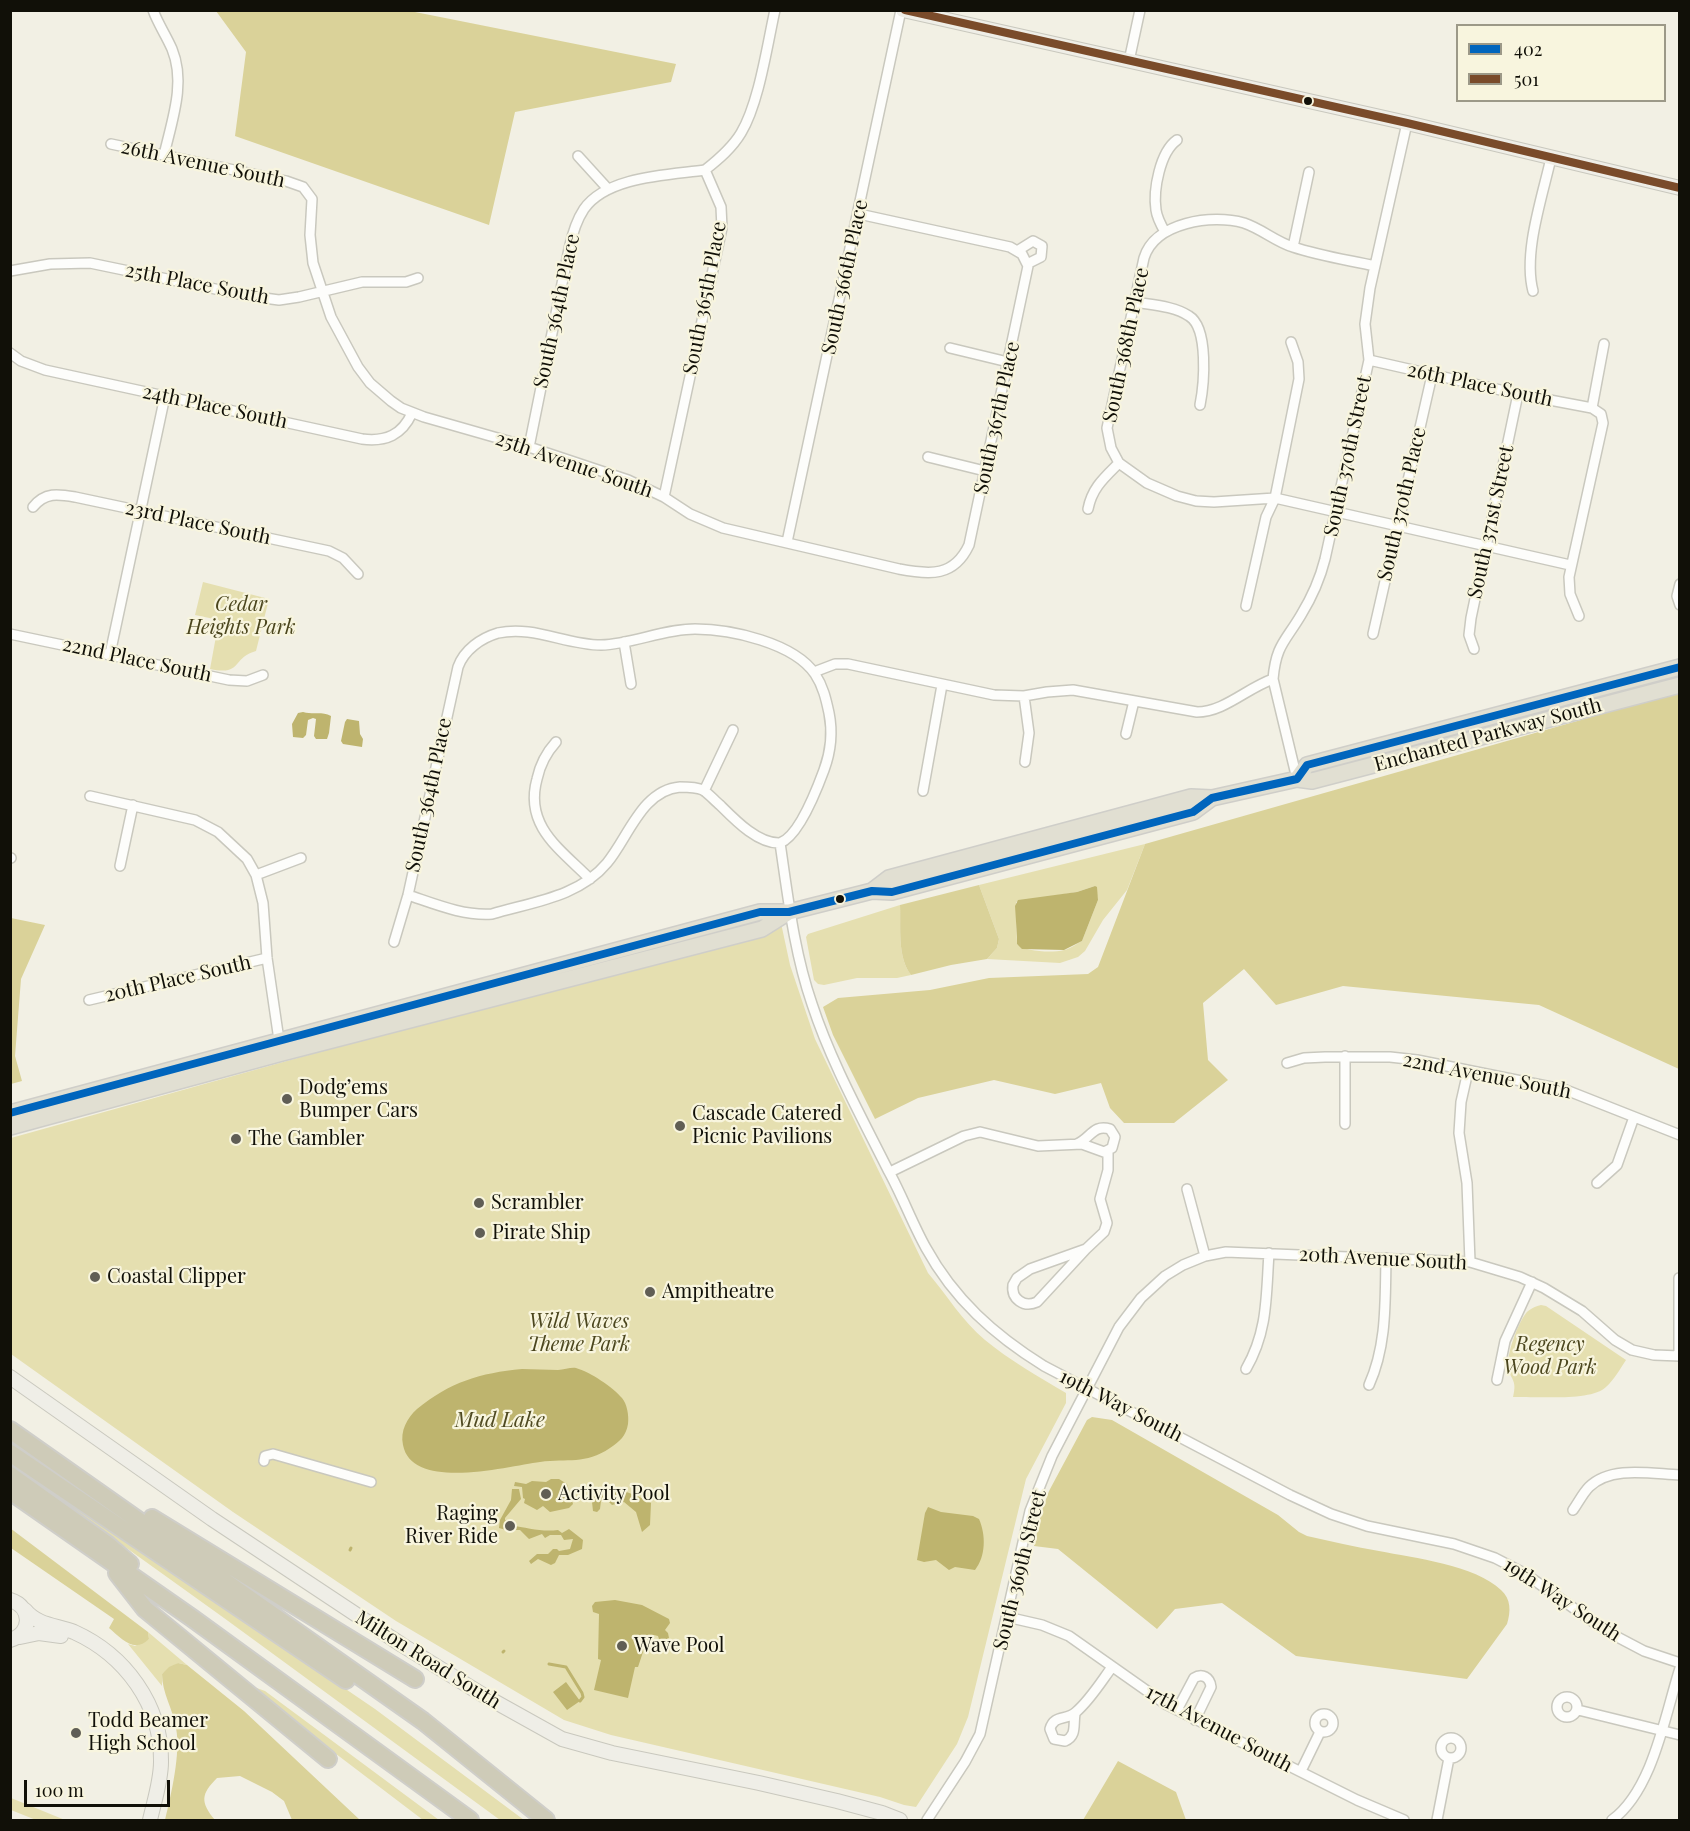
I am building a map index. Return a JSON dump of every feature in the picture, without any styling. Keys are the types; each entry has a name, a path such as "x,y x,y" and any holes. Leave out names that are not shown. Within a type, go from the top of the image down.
{"highway":[{"path":"12,1432 415,1679"},
{"path":"12,1432 416,1716 546,1821"},
{"path":"10,1453 390,1710 416,1716"},
{"path":"10,1475 108,1545 192,1618"},
{"path":"10,1491 192,1618 470,1821"},
{"path":"105,1558 145,1609 328,1759"}],"main road":[{"name":"Enchanted Parkway South","path":"1297,779 1307,765 1680,667"},
{"name":"Enchanted Parkway South","path":"10,1113 760,912 789,912 872,891 889,878 1191,797 1212,798 1297,779 1312,782 1680,685"},
{"name":"Enchanted Parkway South","path":"10,1126 762,929 789,912"},
{"path":"222,1069 226,1062 268,1052 276,1047 279,1040"}],"street":[{"path":"153,10 171,48 179,76 177,97 164,155"},
{"path":"578,156 608,189 629,182 705,170 724,155 746,123 764,62 775,10"},
{"path":"902,10 1407,123 1680,189"},
{"name":"South 366th Place","path":"787,542 902,10"},
{"path":"1129,61 1140,10"},
{"name":"South 370th Street","path":"1297,779 1273,679 1274,665 1280,646 1300,616 1320,578 1369,360 1365,316 1407,123"},
{"path":"1177,140 1165,153 1156,189 1156,210 1165,232 1204,220 1230,220 1252,226 1293,247 1375,266"},
{"name":"26th Avenue South","path":"111,144 296,183 311,195 312,211"},
{"path":"1533,291 1529,259 1551,158"},
{"name":"South 365th Place","path":"664,497 722,228 721,207 705,170"},
{"path":"1293,247 1309,172"},
{"name":"South 364th Place","path":"529,447 572,236 584,209 597,195 608,189"},
{"name":"25th Avenue South","path":"312,211 310,235 312,256 322,292 342,339 370,383 391,401 412,413 529,447 619,477 664,497 703,521 723,528 907,571 943,572"},
{"path":"859,214 997,244 1020,252 1027,264 1041,257 1042,246 1033,241 1020,252"},
{"name":"South 368th Place","path":"1119,463 1110,448 1107,428 1147,250 1154,240 1165,232"},
{"name":"25th Place South","path":"10,271 50,264 81,263 119,268 267,299 291,298 362,282 406,282 418,278"},
{"name":"South 367th Place","path":"943,572 958,561 969,545 1027,275 1027,264"},
{"path":"1135,302 1183,313 1195,321 1200,333 1205,369 1200,405"},
{"path":"1246,606 1266,517 1275,498 1299,379 1298,362 1291,342"},
{"path":"1579,616 1570,594 1570,565 1603,423 1601,414 1592,408 1604,344"},
{"path":"950,348 1008,362"},
{"name":"24th Place South","path":"10,353 21,361 45,370 372,440 387,438 399,432 412,413"},
{"name":"26th Place South","path":"1369,360 1518,394 1592,408"},
{"name":"South 370th Place","path":"1373,634 1432,375"},
{"name":"South 371st Street","path":"1474,649 1469,628 1518,394"},
{"path":"110,654 165,396"},
{"path":"928,457 985,471"},
{"path":"1088,509 1096,486 1119,463 1157,489 1183,498 1214,502 1275,498 1570,565"},
{"name":"23rd Place South","path":"33,507 46,496 64,495 329,551 343,558 358,574"},
{"path":"1679,587 1677,596 1680,605"},
{"path":"408,895 459,910 492,914 555,896 590,879 611,858 646,806 664,791 680,787 704,791 745,827 764,839 780,843 789,837 802,818 819,784 829,754 832,734 828,708 825,694 814,672 778,646 717,631 683,630 624,642 631,684"},
{"name":"South 364th Place","path":"394,942 408,895 449,701 458,667 468,650 490,636 513,631 590,644 624,642"},
{"name":"22nd Place South","path":"10,634 230,680 247,681 262,675"},
{"path":"814,672 843,663 986,694 1024,696 1068,690 1180,710 1208,711 1273,679"},
{"path":"923,791 942,685"},
{"path":"1024,696 1029,733 1025,762"},
{"path":"1126,734 1134,701"},
{"path":"704,791 734,730"},
{"path":"556,742 543,760 538,775 534,811 544,831 590,879"},
{"path":"90,796 179,815 207,825 247,859 256,875 263,903 267,958 279,1040"},
{"path":"120,866 133,805"},
{"path":"780,843 789,912"},
{"path":"256,875 301,858"},
{"name":"19th Way South","path":"789,912 811,1004 865,1126 926,1247 944,1277 965,1304 988,1327 1012,1346 1044,1366 1290,1495 1331,1514 1367,1526 1454,1544 1496,1558 1524,1573 1606,1631 1644,1651 1680,1666"},
{"name":"20th Place South","path":"89,1000 267,958"},
{"path":"1345,1056 1345,1124"},
{"name":"22nd Avenue South","path":"1287,1063 1304,1058 1345,1056 1402,1058 1566,1090 1680,1135"},
{"path":"1468,1071 1461,1102 1459,1133 1468,1190 1470,1262"},
{"path":"1597,1184 1617,1165 1634,1118"},
{"path":"890,1172 957,1139 977,1132 1038,1146 1077,1143 1084,1140 1095,1129 1106,1128 1112,1131 1115,1137 1113,1146 1108,1151 1101,1152 1077,1143"},
{"path":"1086,1249 1023,1273 1014,1283 1012,1290 1015,1296 1024,1304 1037,1302 1107,1227 1100,1200 1108,1170 1108,1151"},
{"path":"1187,1189 1205,1256"},
{"name":"20th Avenue South","path":"1205,1256 1226,1252 1470,1262 1532,1282 1582,1311 1623,1345 1644,1353 1679,1356"},
{"path":"1246,1369 1257,1350 1263,1329 1269,1253"},
{"name":"South 369th Street","path":"927,1821 980,1734 1030,1511 1052,1456 1119,1327 1141,1298 1174,1270 1205,1256"},
{"path":"1369,1385 1382,1350 1386,1258"},
{"path":"1678,1278 1679,1356"},
{"path":"1497,1380 1505,1341 1532,1282"},
{"name":"Milton Road South","path":"10,1377 212,1519 402,1646 562,1739 612,1754 837,1801 882,1813 900,1821"},
{"path":"264,1461 265,1456 273,1454 372,1482"},
{"path":"1573,1510 1589,1487 1608,1476 1626,1473 1680,1476"},
{"path":"10,1600 16,1602 40,1622 73,1632 108,1652 130,1675 148,1701 159,1730 161,1764 150,1821"},
{"path":"15,1638 27,1624 25,1610"},
{"name":"17th Avenue South","path":"1007,1617 1042,1625 1069,1636 1156,1698 1195,1720 1377,1810 1404,1821"},
{"path":"15,1638 32,1633 92,1642"},
{"path":"1612,1821 1632,1800 1654,1758 1680,1666"},
{"path":"1075,1714 1112,1667"},
{"path":"1177,1710 1194,1678 1205,1677 1211,1687 1195,1720"},
{"path":"1578,1710 1680,1735"},
{"path":"1301,1771 1320,1732"},
{"path":"1437,1821 1449,1758"}],"green space":[{"name":"Cedar Heights Park","path":"203,582 269,599 256,651 248,654 228,670 210,669 219,620 195,615"},
{"path":"1145,844 1127,890 1103,920 1085,951 1078,957 1060,963 987,959 997,948 999,939 979,885","holes":["1095,886 1098,900 1082,941 1071,948 1046,952 1026,949 1017,944 1016,902 1077,892"]},
{"path":"900,905 902,951 911,975 897,978 857,978 824,985 814,980 806,937 808,934"},
{"name":"Wild Waves Theme Park","path":"781,923 790,965 815,1039 928,1273 962,1316 985,1340 1066,1393 1066,1403 1026,1479 968,1717 957,1744 916,1807 611,1735 564,1720 396,1621 233,1512 11,1354 11,1138"},
{"name":"Regency Wood Park","path":"1541,1305 1546,1306 1626,1360 1606,1387 1588,1395 1513,1397 1514,1382 1508,1360 1517,1328 1528,1311"},
{"path":"11,1461 375,1709 524,1820 500,1820 11,1465"},
{"path":"148,1632 187,1665 178,1663 162,1674 162,1686 128,1644 135,1646 149,1639"},
{"path":"254,1687 265,1691 439,1820 423,1820 269,1703"},
{"path":"10,1798 65,1820 36,1820 11,1810"}],"shaded area":[{"path":"216,11 410,11 676,64 671,82 515,112 489,225 235,136 246,52"},
{"path":"1679,692 1679,1069 1539,1005 1343,986 1276,1005 1244,969 1203,1003 1208,1060 1228,1080 1174,1123 1124,1123 1110,1108 1101,1083 1055,1094 994,1080 918,1098 875,1119 833,1035 823,1007 838,998 930,990 989,978 1088,974 1098,967 1145,844"},
{"path":"979,885 999,939 997,948 987,959 911,975 902,951 900,905"},
{"path":"11,918 45,925 21,979 15,1056 22,1081 11,1084"},
{"path":"1092,1417 1112,1420 1278,1515 1307,1536 1426,1560 1476,1574 1490,1581 1507,1597 1509,1614 1507,1624 1467,1679 1296,1656 1222,1603 1175,1609 1157,1629 1058,1549 1034,1546 1049,1491 1087,1420"},
{"path":"10,1528 148,1632 149,1639 133,1645 118,1636 109,1628 114,1619 11,1548"},
{"path":"178,1663 187,1665 244,1711 360,1820 292,1820 284,1801 272,1792 240,1776 217,1778 205,1794 205,1803 215,1820 165,1820 175,1774 177,1738 175,1721 164,1688 162,1674 169,1667"},
{"path":"1118,1761 1176,1792 1186,1820 1083,1820"}],"water":[{"path":"298,713 331,716 327,739 316,739 314,736 316,719 313,718 308,720 306,735 303,738 293,737 292,724"},
{"path":"347,719 359,721 360,734 363,739 362,747 343,744 341,741"},
{"path":"1095,886 1098,900 1082,941 1064,950 1022,949 1017,944 1015,906 1018,900 1077,892"},
{"name":"Mud Lake","path":"576,1368 601,1380 625,1403 628,1421 624,1435 610,1448 592,1457 485,1471 442,1472 424,1468 410,1459 403,1445 403,1430 410,1416 417,1409 441,1392 466,1380 522,1369"},
{"name":"Activity Pool","path":"559,1479 567,1484 573,1504 569,1508 550,1512 543,1506 537,1510 524,1503 522,1487 514,1486 515,1482 526,1484 532,1481 546,1482"},
{"path":"612,1488 651,1503 650,1525 642,1532 636,1512 624,1502 612,1505 608,1501 601,1501 600,1509 597,1512 593,1511 592,1502 595,1494 604,1493"},
{"name":"Raging River Ride","path":"512,1489 519,1489 521,1499 505,1518 510,1521 510,1525 540,1530 558,1530 562,1533 569,1529 583,1540 582,1549 568,1555 559,1555 555,1563 551,1565 538,1559 531,1564 529,1561 537,1554 548,1554 553,1549 559,1551 570,1549 573,1539 564,1540 561,1535 550,1535 545,1538 542,1534 529,1539 520,1530 499,1528 500,1520 511,1500"},
{"path":"928,1507 941,1512 973,1516 979,1519 984,1545 975,1570 955,1567 949,1570 936,1560 924,1562 917,1560"},
{"name":"Wave Pool","path":"615,1600 642,1605 669,1619 670,1623 665,1630 669,1638 659,1639 654,1635 647,1640 638,1667 635,1667 628,1698 594,1690 601,1660 598,1659 599,1614 593,1612 592,1606 595,1602"},
{"path":"566,1682 580,1701 567,1710 553,1692"}],"waterway":[{"path":"549,1664 566,1667 582,1693 583,1697 580,1701"}],"transit line":[{"name":"501","path":"905,10 1407,123 1680,188"},
{"name":"402","path":"10,1113 760,912 789,912 872,891 892,892 1193,812 1212,798 1297,779 1307,765 1680,667"}],"place":[{"name":"Dodg’ems Bumper Cars","path":"287,1099"},
{"name":"Cascade Catered Picnic Pavilions","path":"680,1126"},
{"name":"The Gambler","path":"236,1139"},
{"name":"Scrambler","path":"479,1203"},
{"name":"Pirate Ship","path":"480,1233"},
{"name":"Coastal Clipper","path":"95,1277"},
{"name":"Ampitheatre","path":"650,1292"},
{"name":"Activity Pool","path":"546,1494"},
{"name":"Raging River Ride","path":"510,1526"},
{"name":"Wave Pool","path":"622,1646"},
{"name":"Todd Beamer High School","path":"76,1733"}]}
